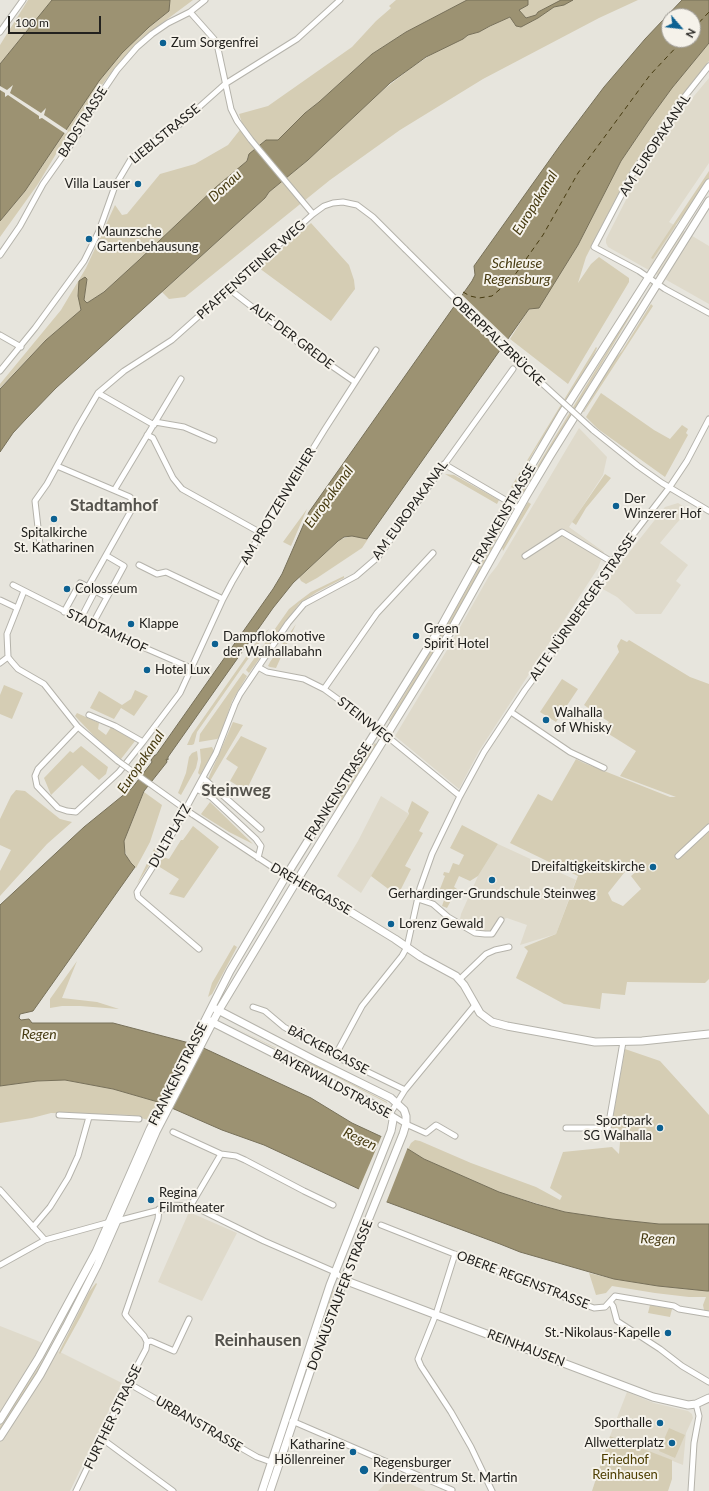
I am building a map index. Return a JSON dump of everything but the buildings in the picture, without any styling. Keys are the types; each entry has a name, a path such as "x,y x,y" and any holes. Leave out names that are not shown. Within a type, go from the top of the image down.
{"main road":[{"name":"FRANKENSTRASSE","path":"0,1437 26,1398 51,1355 97,1266 113,1221 153,1130 204,1031 230,972 286,876 442,625 510,502 561,415 709,183"},
{"name":"FRANKENSTRASSE","path":"215,1008 296,882 449,634 519,508 709,201"},
{"name":"DREHERGASSE","path":"286,876 341,906 421,957 460,979"},
{"path":"460,979 475,1005 485,1018 499,1025 595,1042 623,1042 709,1034"},
{"name":"BAYERWALDSTRASSE","path":"215,1008 314,1060 391,1098 396,1103"},
{"name":"BAYERWALDSTRASSE","path":"209,1020 390,1114"},
{"path":"396,1103 404,1110 406,1124"},
{"name":"DONAUSTAUFER STRASSE","path":"262,1491 335,1272 391,1131 393,1120 390,1114"},
{"name":"DONAUSTAUFER STRASSE","path":"270,1491 344,1280 406,1124"},
{"name":"FRANKENSTRASSE","path":"0,1420 39,1358 113,1221"},
{"name":"REINHAUSEN","path":"344,1280 653,1397 682,1404 696,1404 709,1398"}],"street":[{"path":"0,32 23,0"},
{"name":"BADSTRASSE","path":"0,255 20,226 43,184 79,133 96,101 117,70 137,47 152,34 168,23 190,12 205,0"},
{"name":"LIEBLSTRASSE","path":"0,371 21,347 84,261 99,231 115,186 126,165 142,149 179,125 225,84 297,39 340,0"},
{"path":"190,12 217,44 225,84 231,108 236,120 251,140 314,214"},
{"name":"AM EUROPAKANAL","path":"648,278 594,247 634,171 678,105 709,66"},
{"name":"PFAFFENSTEINER WEG","path":"40,545 35,501 47,484 98,393 124,371 172,340 314,214 324,206 333,203 343,202 357,205 373,217 405,249"},
{"name":"OBERPFALZBRÜCKE","path":"405,249 522,365 592,430 669,488"},
{"path":"648,278 709,313"},
{"name":"AUF DER GREDE","path":"229,289 300,344 355,382"},
{"path":"0,334 21,347"},
{"name":"AM PROTZENWEIHER","path":"78,727 38,769 35,776 37,786 58,808 76,812 118,772 180,693 223,599 261,533 376,350"},
{"name":"AM EUROPAKANAL","path":"258,667 288,623 304,604 356,576 378,557 513,369"},
{"path":"115,490 181,379"},
{"path":"98,393 154,423 184,428 214,440"},
{"name":"ALTE NÜRNBERGER STRASSE","path":"407,947 420,888 432,854 460,796 484,752 554,651 612,562 669,488 709,419"},
{"path":"147,435 153,438 173,478 182,489 261,533"},
{"path":"444,464 519,508"},
{"path":"57,466 115,490 133,500 132,510 88,587"},
{"path":"669,488 709,511"},
{"path":"525,556 562,532 612,562"},
{"path":"324,688 377,613 433,553"},
{"path":"92,626 124,566 107,556"},
{"path":"139,566 157,574 162,572 167,573 223,599"},
{"path":"64,612 80,583 107,597"},
{"name":"STADTAMHOF","path":"14,585 92,626 191,668"},
{"path":"24,591 7,634 8,657 14,666 44,684 78,727 118,761 192,814 258,858"},
{"path":"80,620 95,591"},
{"path":"0,600 17,608"},
{"path":"0,663 8,657"},
{"name":"STEINWEG","path":"258,667 267,672 304,679 324,688 378,729 460,796"},
{"name":"DULTPLATZ","path":"199,949 138,897 137,892 139,886 164,849 203,778 221,743 235,704 258,667"},
{"path":"511,712 570,752 604,768"},
{"path":"88,715 115,726 143,742"},
{"path":"203,778 261,829"},
{"name":"DREHERGASSE","path":"197,789 211,797 256,839 261,846 258,858 286,876"},
{"path":"678,856 709,827"},
{"path":"418,899 433,904 448,917 475,933 492,934 501,920"},
{"path":"336,1056 362,1006 402,956 407,947"},
{"path":"460,979 486,954 495,950 509,947"},
{"path":"390,1114 406,1090 475,1005"},
{"name":"BÄCKERGASSE","path":"253,1007 266,1011 284,1027 336,1056 406,1090"},
{"path":"566,1128 608,1128 623,1042"},
{"name":"BAYERWALDSTRASSE","path":"390,1114 406,1124 426,1133 436,1125 455,1136"},
{"path":"59,1115 139,1119"},
{"path":"33,1227 50,1207 68,1178 78,1156 89,1117"},
{"path":"173,1132 221,1154 236,1156 245,1160 333,1205"},
{"path":"191,1205 221,1154"},
{"path":"0,1190 45,1240"},
{"path":"0,1265 45,1240 159,1209 191,1205 264,1241 335,1272 344,1280"},
{"path":"159,1209 158,1219 125,1314 144,1336 147,1342 151,1341 174,1351 189,1319"},
{"name":"OBERE REGENSTRASSE","path":"381,1225 594,1308 605,1307 610,1302 613,1306 617,1321 660,1349 682,1366 708,1379"},
{"path":"455,1254 436,1314 418,1359 471,1447 492,1491"},
{"path":"610,1302 615,1296 674,1306 679,1309 709,1314"},
{"name":"FURTHER STRASSE","path":"76,1491 146,1349 147,1342"},
{"name":"URBANSTRASSE","path":"128,1383 257,1457 271,1462"},
{"path":"691,1491 694,1443 699,1416 696,1404"},
{"path":"285,1419 452,1490"},
{"path":"101,1438 173,1491"}],"shaded area":[{"path":"709,78 709,163 669,222 709,246 709,304 608,247 606,239 631,190 659,144 689,102"},
{"path":"579,428 607,457 603,475 569,527 604,552 598,568 479,751 459,789 395,736 447,650 489,576 497,566"},
{"path":"678,503 689,510 660,543 688,565 676,581 681,585 661,614 636,614 617,597 601,588 665,507"},
{"path":"381,796 409,814 361,893 337,876 358,841"},
{"path":"498,844 576,880 556,934 520,945 527,925 507,918 501,920 492,934 485,934 459,924 461,914 478,876"},
{"path":"189,1212 237,1233 202,1301 158,1282"},
{"path":"0,1326 38,1341 122,1383 70,1491 0,1491"},
{"path":"627,1392 654,1403 688,1411 692,1414 693,1418 686,1433 683,1465 610,1436"},
{"path":"393,1476 426,1491 378,1491"}],"green space":[{"path":"28,0 52,0 0,64 0,45"},
{"path":"170,0 193,0 142,38 114,69 95,94 38,184 0,237 0,221 25,191 99,81 122,53 149,27 169,11"},
{"path":"396,0 467,0 406,32 372,54 305,113 278,140 266,140 262,143 247,158 247,161 216,187 104,292 87,303 84,300 87,279 80,281 78,296 81,310 46,340 0,388 0,384 61,310 86,268 115,205 122,215 127,214 160,174 195,164 228,145 243,126 239,114 268,106 352,47 376,21 391,8 389,6"},
{"path":"528,0 561,0 538,12 536,15 526,18 519,10 528,5"},
{"path":"573,0 638,0 599,18 483,79 400,130 330,180 185,297 169,299 162,292 265,198 269,192 308,160 378,94 411,68 435,52 463,39 468,35 479,32 507,18 512,18 514,24 521,27 554,7 564,5"},
{"path":"709,43 709,61 675,104 630,171 586,257 578,283 591,264 599,257 629,278 629,282 568,384 510,339 529,309 539,307 578,245 621,161 672,88"},
{"path":"709,171 709,178 691,206 678,222 653,259 651,258"},
{"path":"311,223 349,265 354,280 355,289 331,321 259,268"},
{"path":"640,297 641,298 524,494 521,493"},
{"path":"651,304 653,306 583,412 612,362 622,351"},
{"path":"596,347 597,348 592,359 546,435 536,448 513,488 511,487"},
{"path":"601,393 654,430 670,439 682,425 688,429 686,433 688,435 665,477 598,429 586,417"},
{"path":"445,474 454,475 499,500 497,504"},
{"path":"605,474 611,478 586,508 576,525 572,522"},
{"path":"528,502 531,504 503,551 502,547"},
{"path":"307,509 291,546 283,542"},
{"path":"508,516 494,546 452,623 391,722 389,720 449,621"},
{"path":"352,536 360,536 368,539 362,548 317,578 306,584 301,581 299,577 333,546 341,539"},
{"path":"344,576 344,578 317,592 299,604 249,673 246,670 289,609 311,592"},
{"path":"296,624 276,668 268,666 270,662"},
{"path":"269,629 197,732 194,744 187,745 192,734 260,637"},
{"path":"621,639 627,642 629,640 690,677 709,684 709,979 705,983 627,982 625,995 602,993 600,1009 564,1004 516,978 528,951 524,947 556,934 578,876 510,843 538,794 552,801 576,759 670,797 676,797 620,776 636,751 604,731 609,722 584,705 619,652 617,646","holes":["632,863 638,870 631,876 641,889 623,906 612,901 608,893"]},
{"path":"243,673 247,676 232,701 220,737 217,739 199,742 200,734"},
{"path":"562,679 578,689 556,722 540,712"},
{"path":"4,685 23,693 12,719 0,714 0,695"},
{"path":"135,690 148,696 134,716 121,708 114,719 90,708 99,691 122,705 131,699"},
{"path":"77,713 99,723 98,729 106,735 111,727 135,741 121,759 95,737 75,716"},
{"path":"233,722 243,725 210,781 208,779"},
{"path":"241,736 267,748 246,791 230,781 238,767 226,759"},
{"path":"375,743 377,745 337,809 336,808 340,798"},
{"path":"81,746 108,767 106,774 99,780 82,765 51,795 44,778 70,751 73,753"},
{"path":"212,747 214,751 200,775 198,773 201,762 200,749"},
{"path":"197,751 198,759 196,768 181,795 178,793 186,773 189,757 192,753"},
{"path":"16,790 25,791 60,819 72,822 47,844 0,896 0,871 11,850 0,845 0,819 11,796"},
{"path":"144,792 162,805 150,842 136,868 127,857 124,841"},
{"path":"412,801 429,812 419,831 423,833 405,866 411,869 397,897 371,876 409,814 408,811"},
{"path":"210,802 253,844 229,832 202,815 201,814"},
{"path":"462,825 498,844 478,876 470,881 459,876 454,887 457,889 447,908 442,906 445,897 438,894 445,876 443,875 444,872 449,873 453,863 459,865 464,855 450,848"},
{"path":"193,826 219,847 184,898 169,894 179,879 158,866 163,857 169,859 181,840 183,840"},
{"path":"167,832 169,832 159,850 137,884 154,849"},
{"path":"234,945 237,947 212,994 208,997 212,983"},
{"path":"77,961 62,998 97,1002 119,1009 80,1006 50,1008 50,999"},
{"path":"229,1025 303,1061 318,1066 387,1103 327,1072 311,1066"},
{"name":"Sportpark SG Walhalla","path":"625,1049 660,1061 709,1115 709,1224 659,1224 565,1212 499,1192 424,1159 408,1149 411,1143 415,1140 420,1141 471,1163 536,1187 560,1200 562,1196 550,1188 563,1152 612,1147 619,1154 621,1130 611,1128"},
{"path":"65,1080 113,1089 158,1102 148,1120 131,1115 51,1113 32,1118 0,1123 0,1086 37,1081"},
{"path":"589,1273 614,1279 658,1286 709,1291 709,1312 704,1310 703,1305 706,1297 689,1297 612,1286 606,1293 596,1295"},
{"path":"86,1279 88,1279 54,1345 0,1433 0,1427 44,1359"},
{"path":"96,1283 97,1284 81,1316 60,1354 60,1350 89,1292"},
{"path":"333,1290 334,1291 294,1410 318,1334"},
{"path":"650,1305 672,1309 670,1317 648,1313"},
{"name":"Allwetterplatz","path":"669,1428 685,1435 675,1458 659,1451"},
{"name":"Friedhof Reinhausen","path":"610,1436 672,1460 672,1479 668,1491 592,1491"}],"water":[{"path":"52,0 170,0 169,11 149,27 122,53 99,81 25,191 0,221 0,64"},
{"name":"Donau","path":"467,0 528,0 528,5 519,10 526,18 536,15 538,12 561,0 573,0 564,5 554,7 521,27 516,26 510,17 479,32 468,35 463,39 426,57 390,83 308,160 269,192 265,198 56,388 13,433 0,452 0,389 46,340 81,310 78,296 79,281 85,277 87,279 84,300 87,303 104,292 216,187 247,161 249,154 266,140 278,140 305,113 372,54 406,32"},
{"path":"682,0 709,0 709,43 672,88 621,161 578,245 539,308 529,309 367,539 352,536 344,537 338,541 293,583 273,608 168,757 168,760 166,759 167,762 144,791 124,841 125,854 135,867 33,1011 20,1014 19,1018 21,1020 29,1019 32,1023 113,1023 197,1045 311,1098 352,1123 408,1149 424,1159 499,1192 536,1204 565,1212 612,1219 659,1224 709,1224 709,1291 658,1286 614,1279 520,1252 387,1202 264,1145 222,1130 158,1102 113,1089 65,1080 37,1081 0,1086 0,905 84,827 132,788 152,762 151,760 273,589 282,574 309,512 472,281 475,275 474,266 561,144 604,87 661,22 661,48 701,48 701,8 674,8"}],"pier":[{"path":"13,85 10,93 41,113 46,108 44,115 68,131 66,134 42,118 39,119 39,116 8,95 5,97 5,93 0,90 0,86 7,90"},
{"path":"460,293 510,341 502,352 452,305"},
{"path":"382,1135 408,1147 386,1203 358,1191"}],"ferry route":[{"path":"701,20 709,12"},
{"path":"463,292 470,296 479,298 492,296 512,279 543,235 578,173 650,75 675,48"}],"place":[{"name":"Zum Sorgenfrei","path":"163,43"},
{"name":"Villa Lauser","path":"138,184"},
{"name":"Maunzsche Gartenbehausung","path":"89,239"},
{"name":"Der Winzerer Hof","path":"616,506"},
{"name":"Spitalkirche St. Katharinen","path":"54,519"},
{"name":"Colosseum","path":"67,589"},
{"name":"Klappe","path":"131,624"},
{"name":"Green Spirit Hotel","path":"416,636"},
{"name":"Dampflokomotive der Walhallabahn","path":"215,644"},
{"name":"Hotel Lux","path":"147,670"},
{"name":"Walhalla of Whisky","path":"546,720"},
{"name":"Dreifaltigkeitskirche","path":"653,867"},
{"name":"Gerhardinger-Grundschule Steinweg","path":"492,880"},
{"name":"Lorenz Gewald","path":"391,924"},
{"name":"Sportpark SG Walhalla","path":"660,1128"},
{"name":"Regina Filmtheater","path":"151,1200"},
{"name":"St.-Nikolaus-Kapelle","path":"668,1333"},
{"name":"Sporthalle","path":"660,1423"},
{"name":"Allwetterplatz","path":"672,1443"},
{"name":"Katharine Höllenreiner","path":"353,1452"},
{"name":"Regensburger Kinderzentrum St. Martin","path":"364,1470"}],"district":[{"name":"Stadtamhof","path":"114,506"},
{"name":"Steinweg","path":"236,791"},
{"name":"Reinhausen","path":"258,1341"}],"water label":[{"name":"Europakanal","path":"535,203"},
{"name":"Schleuse Regensburg","path":"517,272"},
{"name":"Europakanal","path":"329,497"},
{"name":"Europakanal","path":"141,762"},
{"name":"Regen","path":"39,1034"},
{"name":"Regen","path":"360,1139"},
{"name":"Regen","path":"658,1239"}]}
